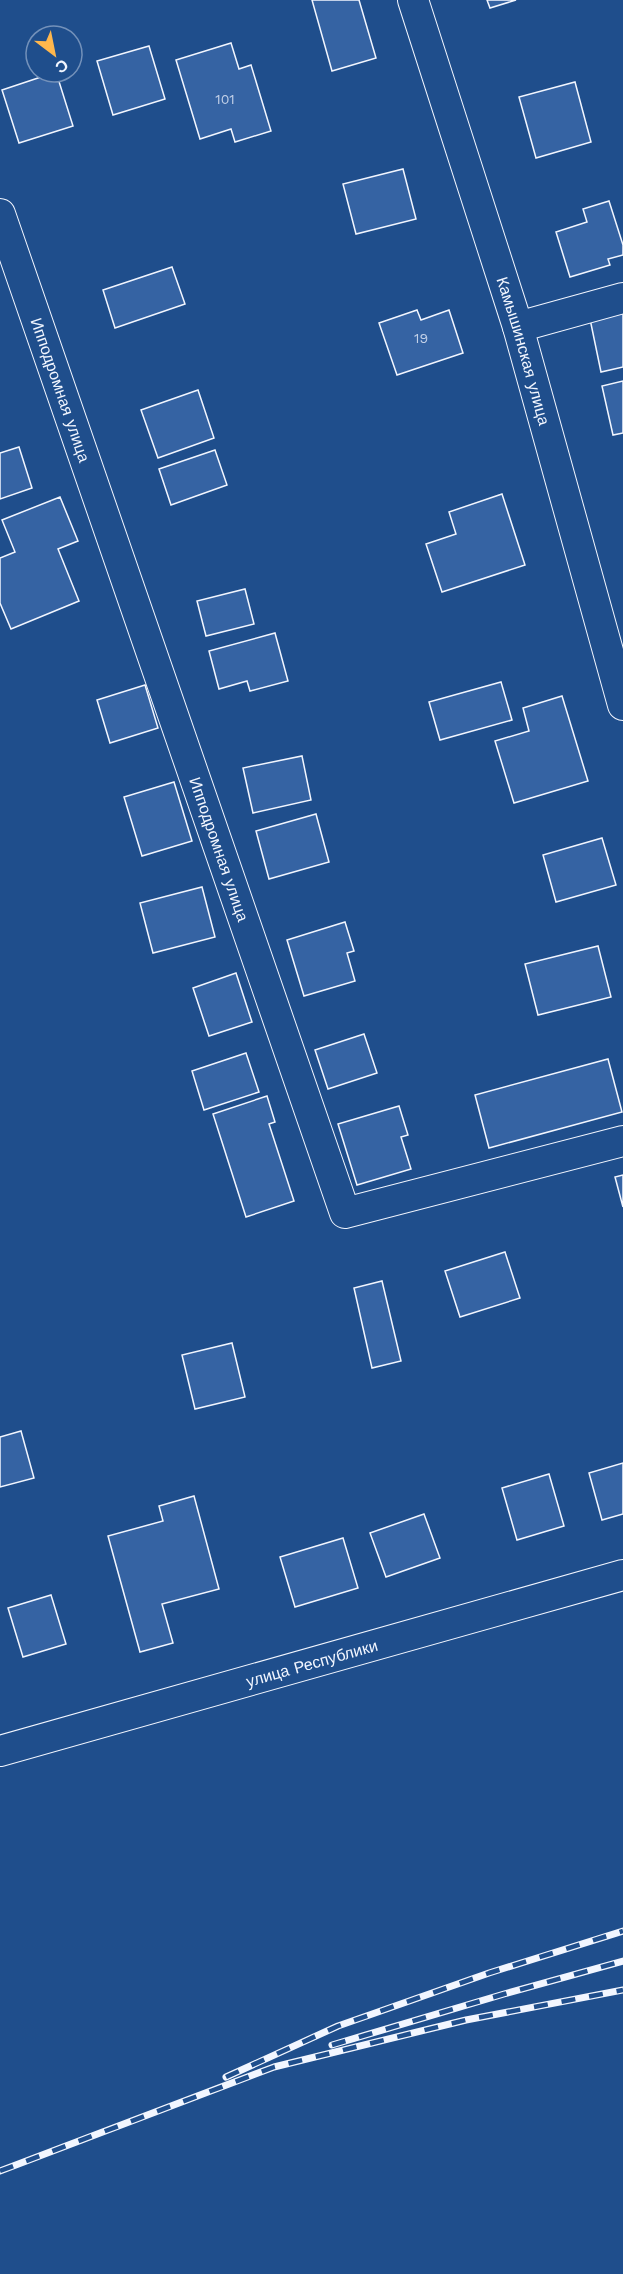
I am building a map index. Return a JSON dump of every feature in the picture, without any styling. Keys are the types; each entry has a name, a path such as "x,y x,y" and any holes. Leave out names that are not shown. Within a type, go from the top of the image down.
{"street":[{"name":"Камышинская улица","path":"413,0 518,327 623,705"},
{"name":"Ипподромная улица","path":"0,214 345,1213 623,1141"},
{"path":"518,327 623,298"},
{"name":"улица Республики","path":"0,1751 623,1575"}],"building":[{"path":"312,0 359,0 376,58 332,71"},
{"path":"487,0 516,0 490,8"},
{"path":"231,43 239,69 251,65 271,131 235,142 231,129 200,139 176,60"},
{"path":"149,46 165,99 113,115 97,61"},
{"path":"575,82 591,142 536,158 519,97"},
{"path":"24,83 60,84 73,126 19,143 2,90"},
{"path":"403,169 416,219 356,234 343,184"},
{"path":"609,201 623,245 623,255 608,259 610,265 570,277 556,232 587,222 583,209"},
{"path":"172,267 185,304 115,328 103,290"},
{"path":"417,310 421,320 449,310 463,353 397,375 379,323"},
{"path":"623,312 623,367 601,372 590,319"},
{"path":"623,381 623,433 613,435 602,386"},
{"path":"198,390 214,438 158,458 141,410"},
{"path":"19,447 32,488 0,499 0,453"},
{"path":"215,450 227,485 171,505 159,469"},
{"path":"502,494 525,565 442,592 426,544 456,534 449,512"},
{"path":"60,497 78,541 58,549 79,601 11,629 0,603 0,558 15,552 2,520"},
{"path":"245,589 254,624 206,636 197,601"},
{"path":"275,633 288,681 250,691 247,681 219,689 209,651"},
{"path":"501,682 512,720 440,740 429,702"},
{"path":"145,685 158,728 110,743 97,700"},
{"path":"562,696 588,781 514,803 495,741 529,731 523,708"},
{"path":"302,756 311,800 253,813 243,768"},
{"path":"174,782 192,841 142,856 124,797"},
{"path":"316,814 329,862 269,879 256,831"},
{"path":"602,838 616,885 556,902 543,855"},
{"path":"202,887 215,937 153,953 140,903"},
{"path":"345,922 354,951 347,953 355,981 304,996 287,940"},
{"path":"598,946 611,997 538,1015 525,964"},
{"path":"236,973 252,1022 209,1036 193,988"},
{"path":"364,1034 377,1073 328,1089 315,1050"},
{"path":"246,1053 259,1092 204,1110 192,1071"},
{"path":"608,1059 622,1112 489,1148 475,1095"},
{"path":"267,1096 275,1122 269,1124 294,1201 246,1217 213,1114"},
{"path":"399,1106 408,1135 401,1137 411,1169 357,1185 338,1124"},
{"path":"623,1175 623,1207 615,1177"},
{"path":"505,1252 520,1298 460,1317 445,1271"},
{"path":"382,1281 401,1361 372,1368 354,1288"},
{"path":"232,1343 245,1397 195,1409 182,1355"},
{"path":"21,1431 34,1478 0,1487 0,1437"},
{"path":"623,1463 623,1514 602,1520 589,1473"},
{"path":"549,1474 564,1526 517,1540 502,1488"},
{"path":"194,1496 219,1589 162,1604 173,1643 140,1652 108,1536 163,1521 159,1506"},
{"path":"424,1514 440,1558 386,1577 370,1533"},
{"path":"343,1538 358,1588 295,1607 280,1557"},
{"path":"51,1595 66,1644 23,1657 8,1608"}],"railway":[{"path":"226,2077 338,2026 489,1973 623,1931"},
{"path":"332,2045 623,1961"},
{"path":"0,2171 274,2067 466,2020 623,1990"}]}
